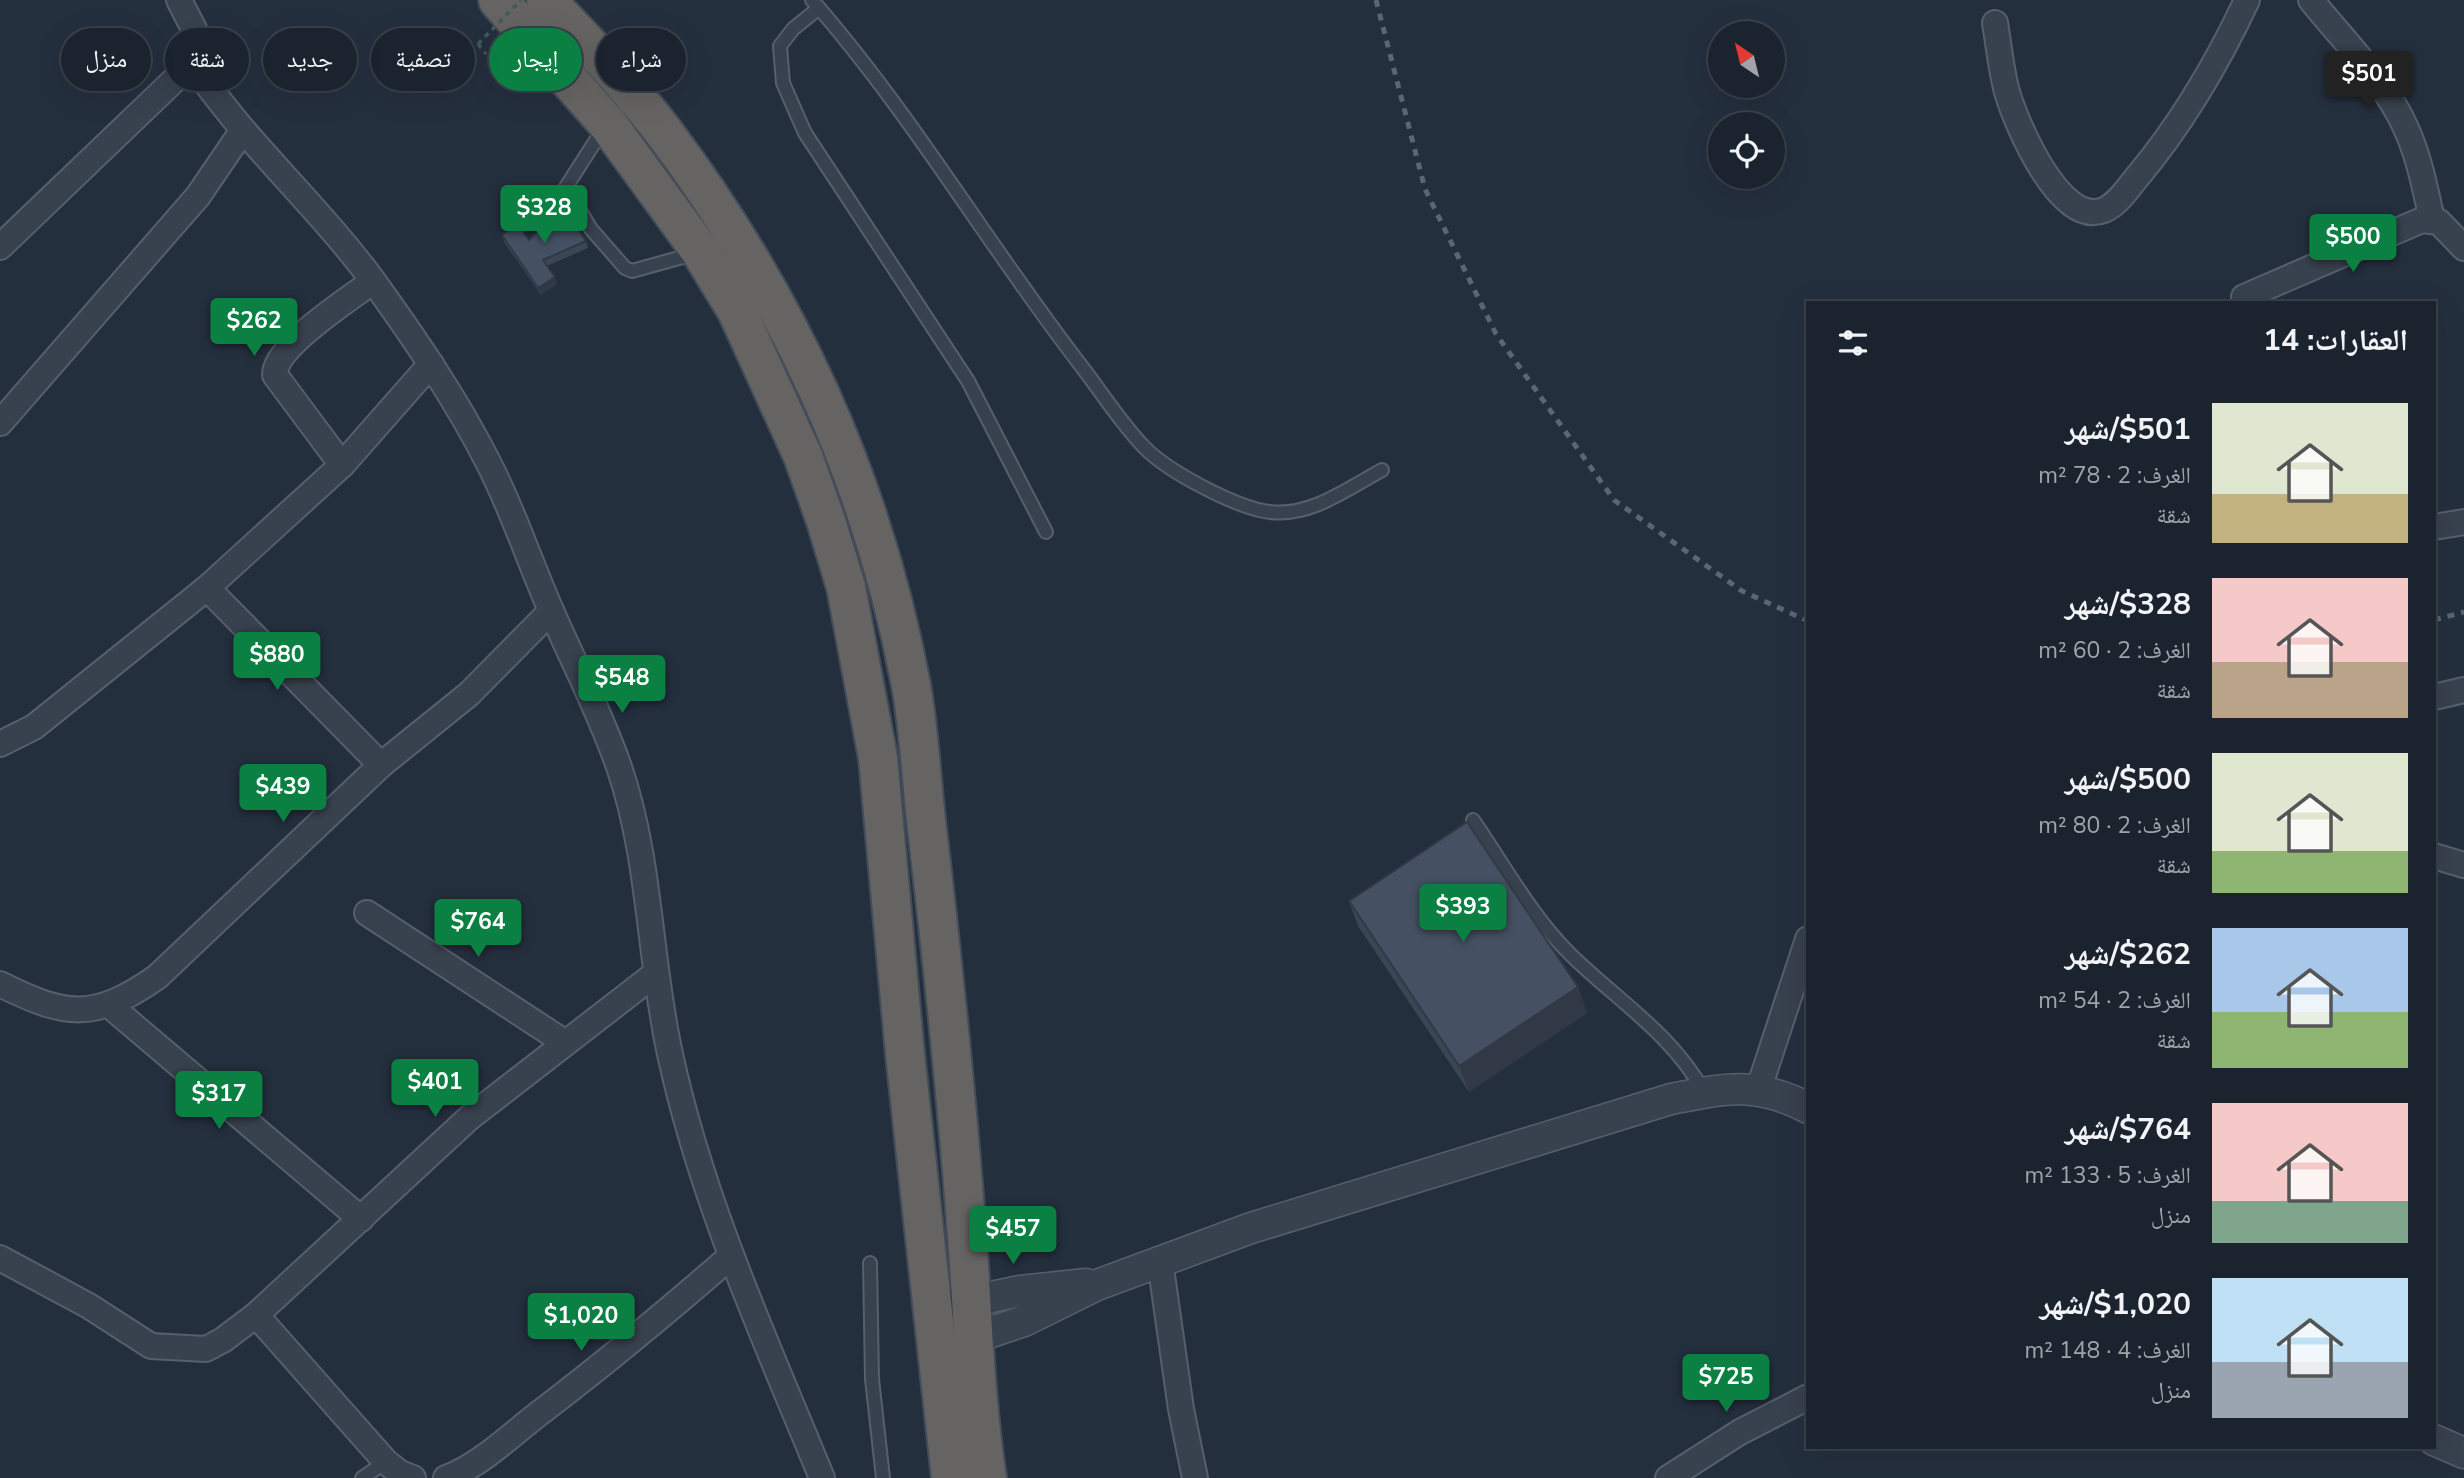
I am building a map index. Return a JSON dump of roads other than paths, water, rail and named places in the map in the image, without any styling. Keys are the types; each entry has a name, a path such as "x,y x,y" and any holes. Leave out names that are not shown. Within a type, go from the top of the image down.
{"highway":[{"path":"498,0 607,123 649,177 701,252 737,311 803,456 846,587 878,758 905,1054 934,1309 960,1330 987,1478"},
{"path":"546,0 640,103 725,220 791,331 851,464 877,543 912,687 942,965 960,1330 951,1478"}],"street":[{"path":"179,0 193,28"},
{"path":"1995,23 2007,92 2027,142 2047,178 2065,199 2083,211 2103,211 2119,200 2172,135 2208,78 2247,0"},
{"path":"2311,0 2381,87 2404,124 2420,165 2432,220"},
{"path":"0,247 165,89"},
{"path":"212,91 243,130 343,242 373,281 430,364 487,460 519,527 551,611 618,766 633,817 643,854 655,974 670,1057 704,1181 731,1256 822,1478"},
{"path":"0,423 198,196 243,130"},
{"path":"2244,297 2410,224 2432,220 2445,226 2464,248"},
{"path":"342,465 275,376 275,368 288,347 373,281"},
{"path":"0,744 34,727 207,588 342,465 430,364"},
{"path":"2436,527 2464,522"},
{"path":"207,588 381,765"},
{"path":"0,984 41,1004 68,1011 109,1005 157,977 381,765 469,694 551,611"},
{"path":"2436,697 2464,690"},
{"path":"2436,857 2464,865"},
{"path":"367,913 564,1042"},
{"path":"1759,1088 1806,945"},
{"path":"0,1258 89,1306 151,1346 206,1349 223,1340 256,1315 469,1118 655,974"},
{"path":"109,1005 361,1219"},
{"path":"960,1330 1024,1321 1097,1284 1251,1228 1489,1152 1658,1102 1704,1092 1759,1088 1806,1107"},
{"path":"446,1478 457,1474 631,1344 731,1256"},
{"path":"1160,1261 1181,1409 1195,1478"},
{"path":"256,1315 386,1462 413,1478"},
{"path":"1668,1478 1740,1432 1806,1398"},
{"path":"2436,1441 2464,1453"}],"lane":[{"path":"1046,532 968,381 805,133 783,83 780,46 816,4 867,66 1027,297 1144,447 1173,470 1198,484 1268,512 1297,512 1382,470"},
{"path":"607,123 566,187 591,229 625,268 632,271 701,252"},
{"path":"1473,820 1546,927 1570,955 1664,1036 1688,1063 1704,1092"},
{"path":"870,1263 872,1379 883,1478"},
{"path":"362,1478 386,1462"}],"railway":[{"path":"1376,0 1425,189 1496,334 1614,500 1742,591 1806,620"},
{"path":"2436,619 2464,612"}]}
